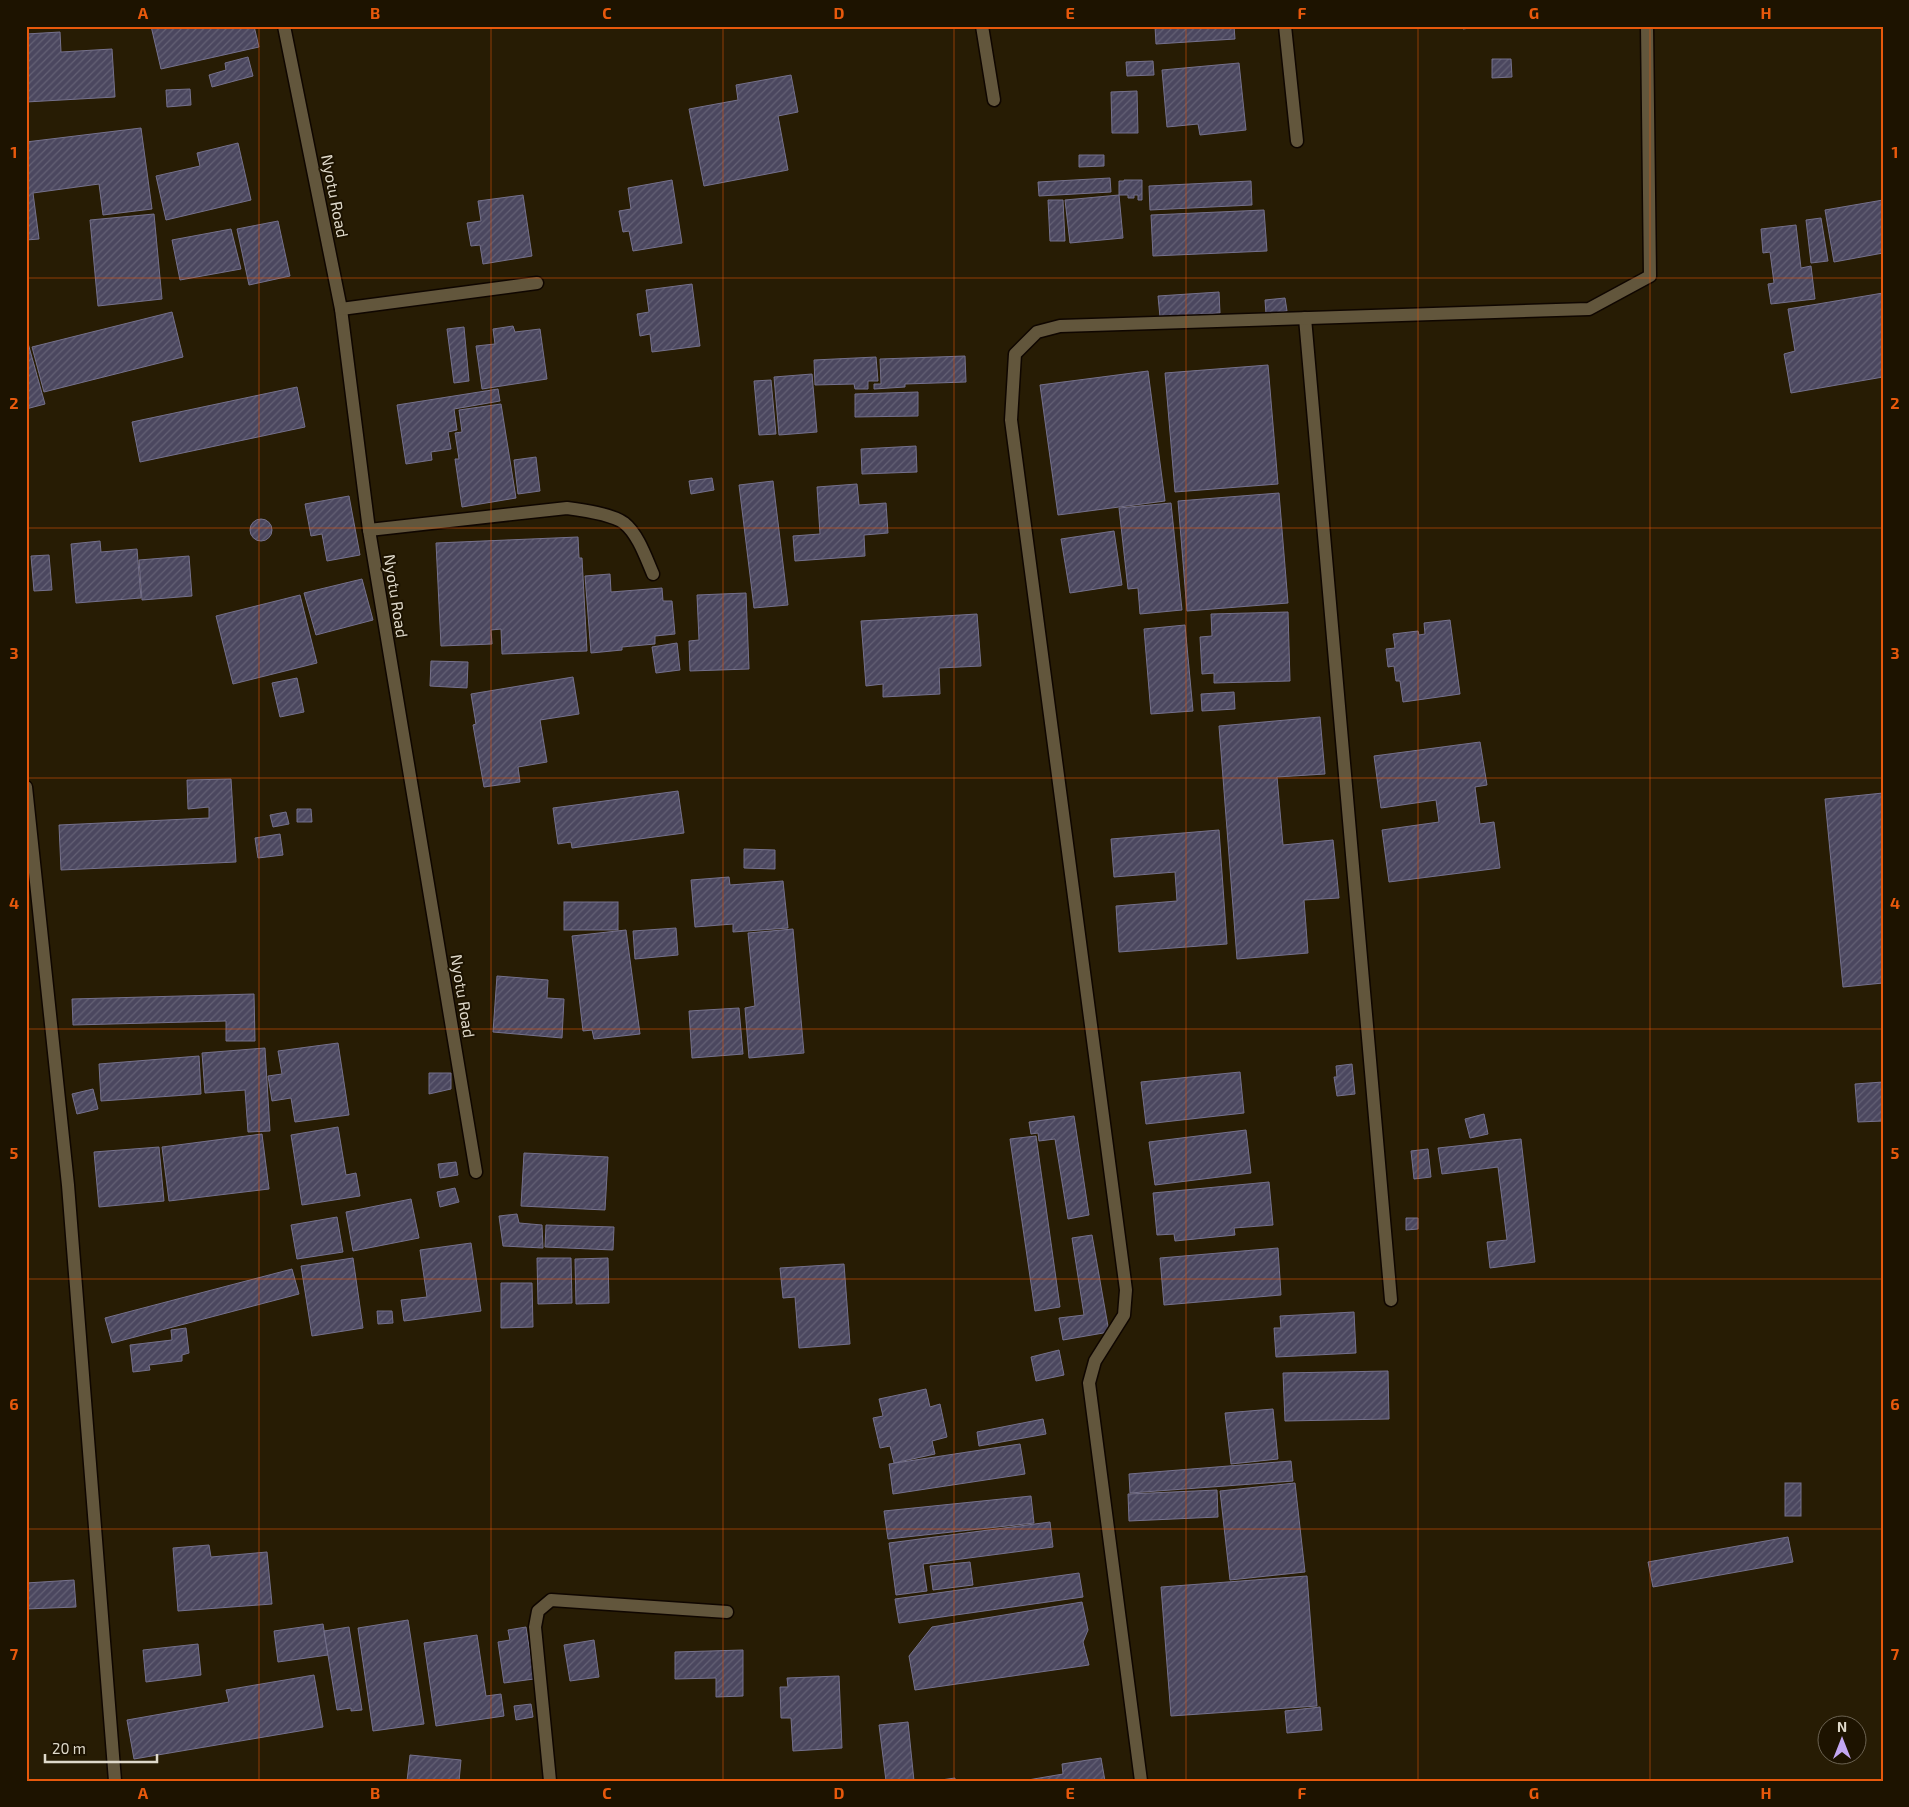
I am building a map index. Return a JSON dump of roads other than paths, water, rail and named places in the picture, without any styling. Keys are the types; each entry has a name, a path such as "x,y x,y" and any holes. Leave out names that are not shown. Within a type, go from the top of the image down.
{"street":[{"name":"Nyotu Road","path":"284,26 341,309 369,530 476,1172"},
{"path":"982,26 994,100"},
{"path":"1285,26 1297,141"},
{"path":"1141,1781 1089,1383 1095,1361 1124,1315 1126,1290 1011,420 1015,354 1037,332 1060,326 1589,309 1650,276 1648,26"},
{"path":"341,309 537,282"},
{"path":"1305,318 1391,1300"},
{"path":"369,530 567,508 594,512 623,523 640,545 653,574"},
{"path":"26,787 68,1186 115,1781"},
{"path":"550,1781 535,1627 538,1611 551,1600 727,1612"}]}
